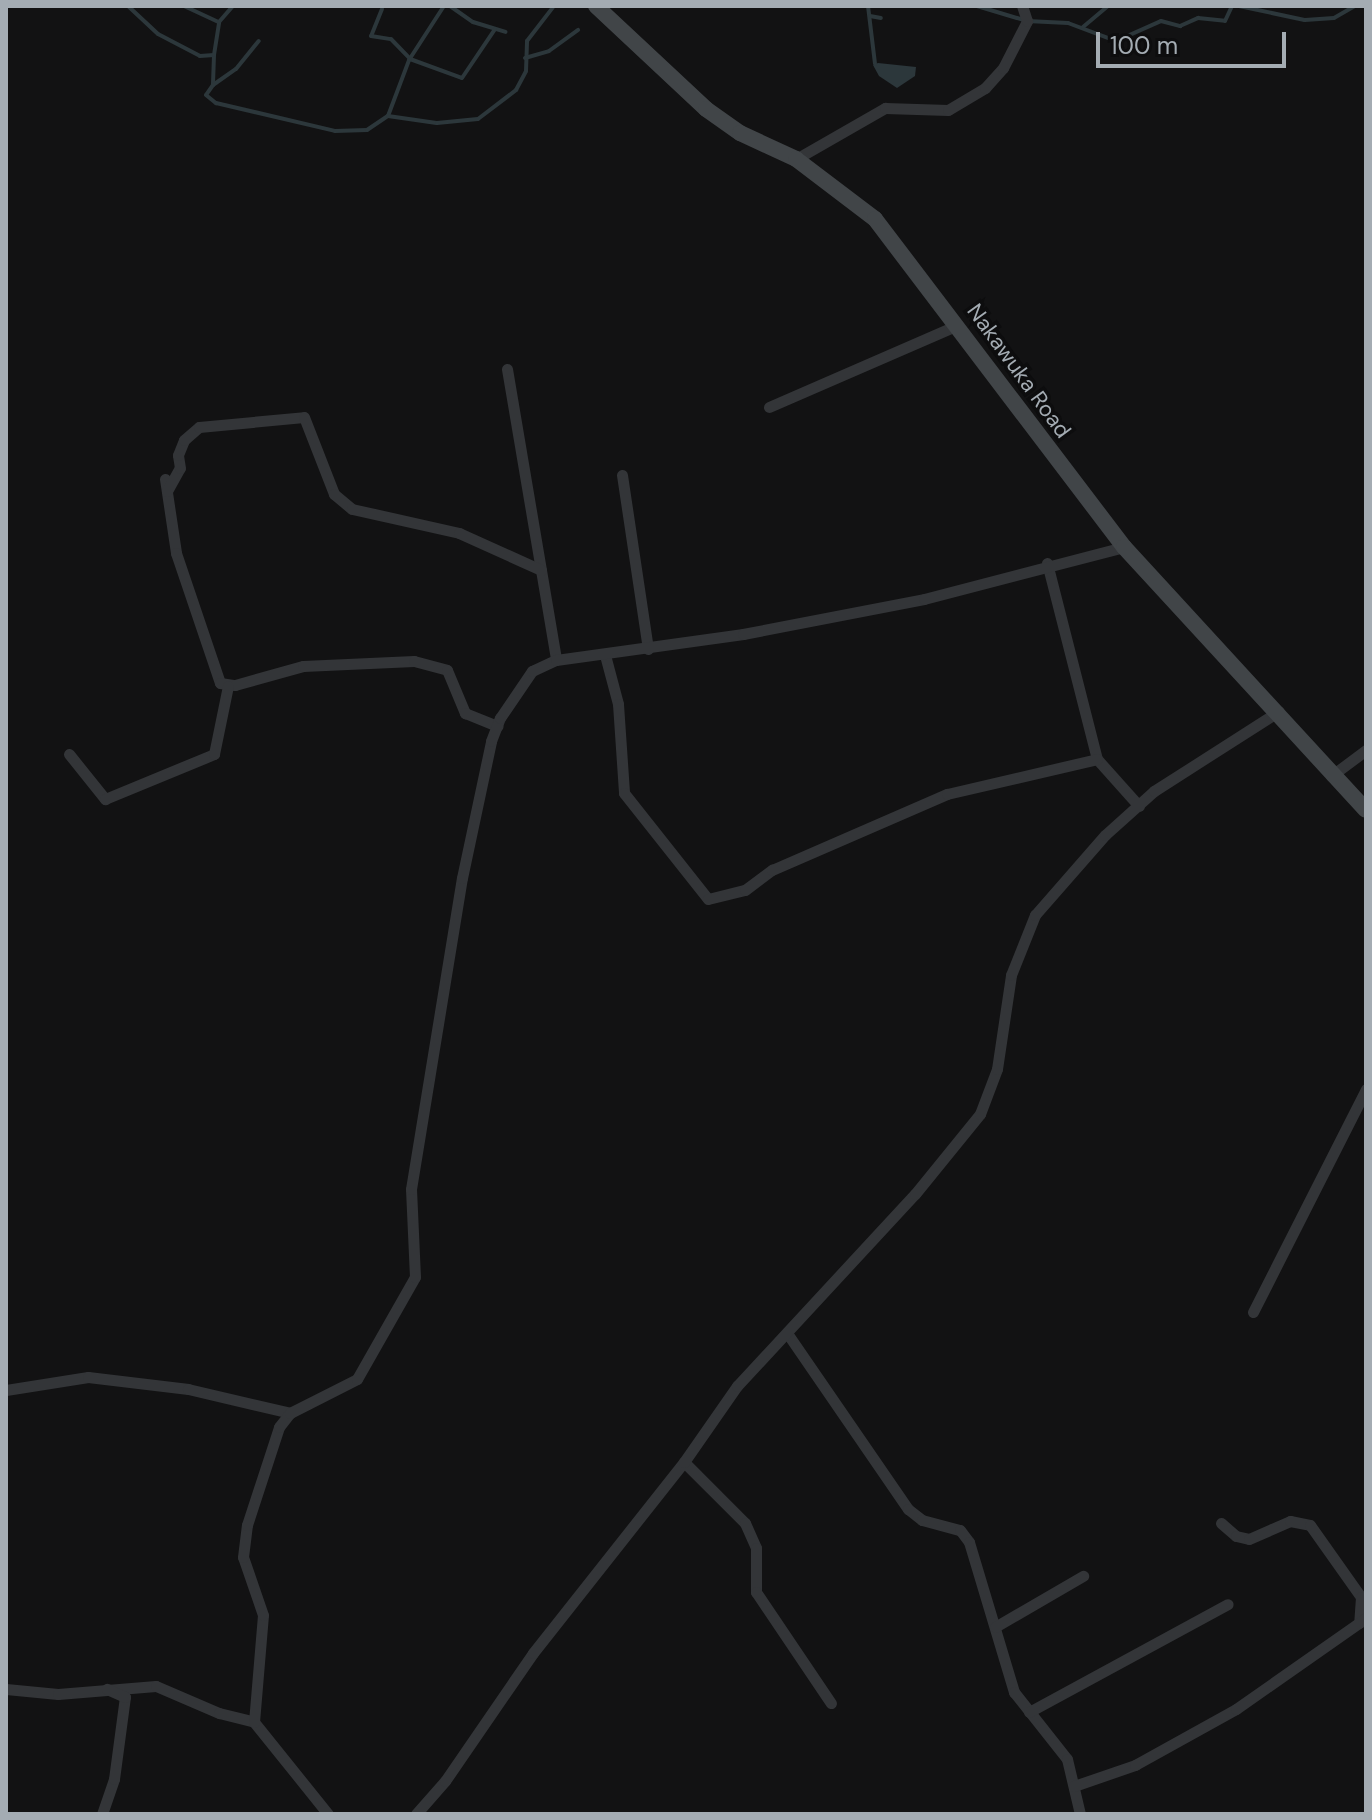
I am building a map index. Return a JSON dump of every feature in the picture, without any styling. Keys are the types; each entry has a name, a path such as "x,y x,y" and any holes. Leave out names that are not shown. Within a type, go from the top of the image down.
{"main road":[{"name":"Nakawuka Road","path":"596,6 706,109 740,133 796,159 875,219 1124,547 1279,711 1331,776 1366,810"}],"street":[{"path":"796,159 885,108 948,110 985,88 1003,68 1027,21 1022,6"},
{"path":"769,407 958,325"},
{"path":"507,369 556,660"},
{"path":"228,686 214,674 176,553 166,486 180,468 178,455 184,440 199,427 304,417 334,494 352,509 459,533 541,570"},
{"path":"622,475 648,649"},
{"path":"254,1722 263,1615 243,1547 279,1427 290,1413 357,1379 415,1277 411,1189 462,878 497,726 532,671 556,660 648,649 924,599 1047,563 1124,547"},
{"path":"1047,563 1097,759 1139,806"},
{"path":"605,655 618,704 624,793 708,899 745,890 772,870 947,794 1097,759"},
{"path":"228,686 303,666 414,661 447,670 465,713 497,726"},
{"path":"69,754 105,799 214,754 228,686"},
{"path":"416,1814 445,1781 533,1653 684,1462 737,1386 915,1194 980,1114 997,1069 1011,975 1035,915 1105,835 1154,791 1279,711"},
{"path":"1331,776 1366,750"},
{"path":"1253,1312 1366,1089"},
{"path":"787,1333 908,1509 922,1520 960,1530 995,1627 1014,1692 1067,1759 1080,1814"},
{"path":"6,1390 88,1377 188,1389 290,1413"},
{"path":"684,1462 753,1537 756,1592 831,1703"},
{"path":"1074,1786 1135,1765 1236,1709 1362,1620 1361,1597 1310,1525 1290,1521 1249,1539 1221,1523"},
{"path":"995,1627 1083,1576"},
{"path":"1029,1712 1228,1604"},
{"path":"6,1689 58,1694 156,1686 254,1722 328,1814"},
{"path":"102,1814 114,1779 125,1697 105,1688"}],"shaded area":[{"path":"873,65 916,67 915,76 897,88 879,76"}],"waterway":[{"path":"128,6 158,34 200,56 214,55 213,85 206,95 216,103 335,131 367,130 388,116 437,123 478,119 516,90 526,71 527,41 554,6"},
{"path":"184,6 219,22 233,6"},
{"path":"388,116 409,60 444,6"},
{"path":"450,6 473,22 506,32"},
{"path":"868,6 875,64"},
{"path":"977,6 1027,21 1068,23 1116,41 1161,21 1180,26 1198,18 1225,21 1232,6"},
{"path":"1083,27 1108,6"},
{"path":"1239,6 1305,20 1334,18 1355,6"},
{"path":"382,9 371,36 391,39 410,59 462,78 495,29"},
{"path":"870,16 881,18"},
{"path":"214,55 219,22"},
{"path":"525,58 549,51 578,30"},
{"path":"213,85 236,69 259,41"}]}
